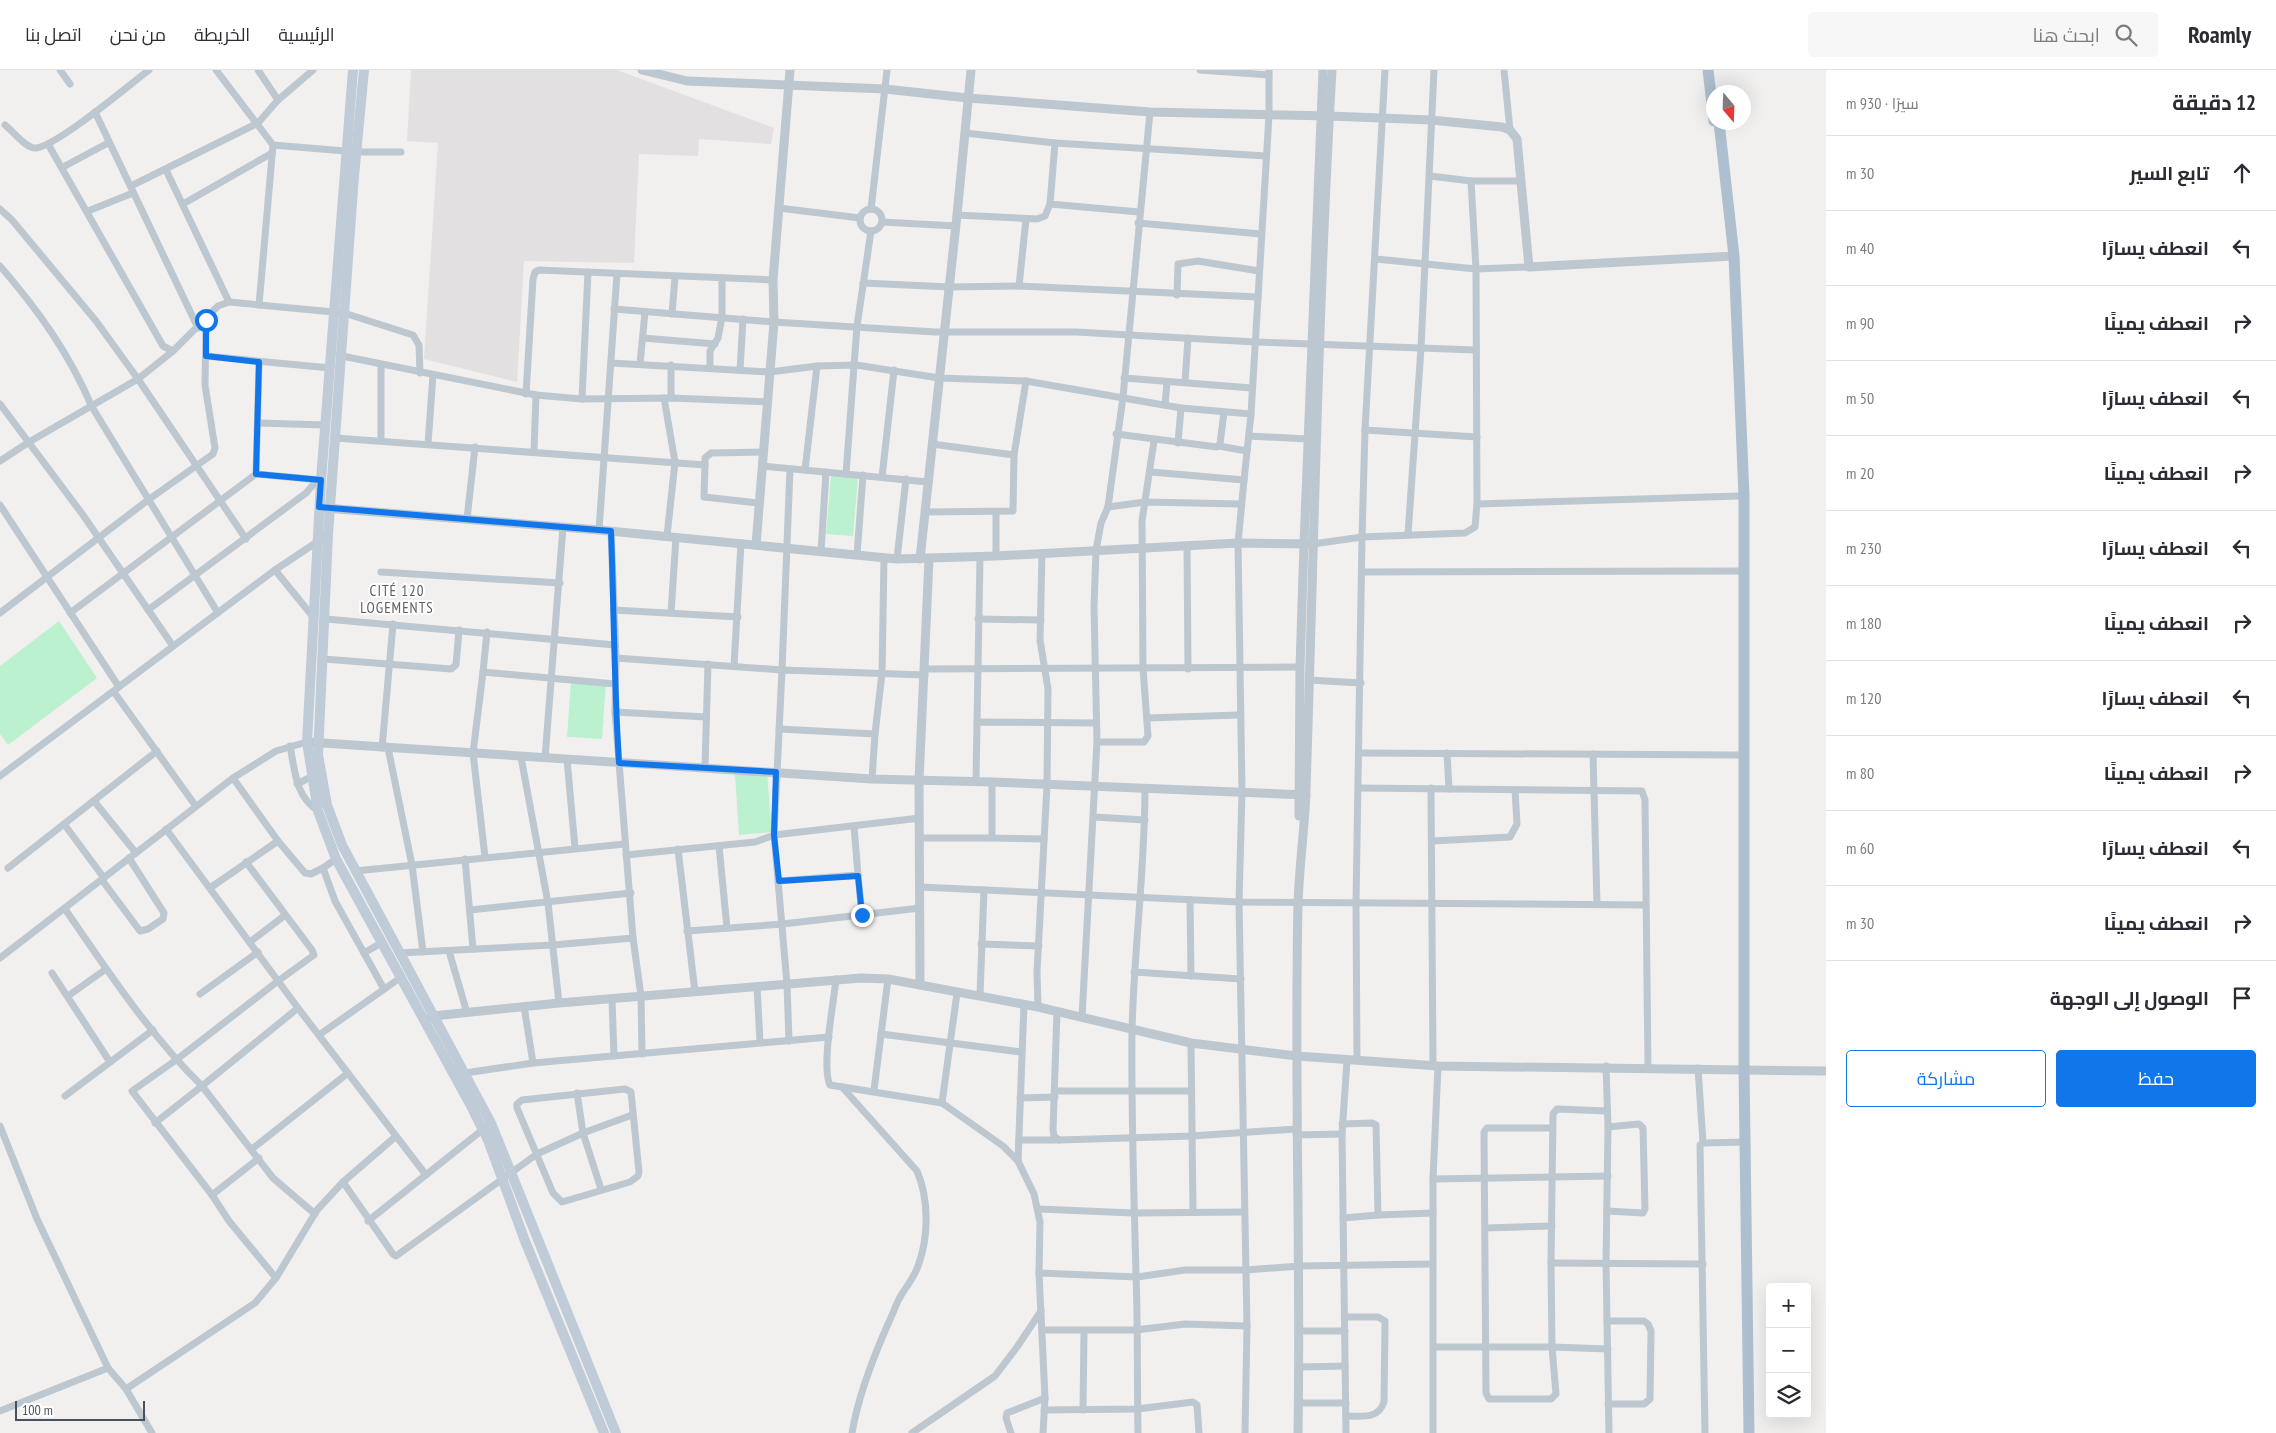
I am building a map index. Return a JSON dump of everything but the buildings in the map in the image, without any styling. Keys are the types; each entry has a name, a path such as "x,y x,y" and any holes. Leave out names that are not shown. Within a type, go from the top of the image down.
{"main road":[{"path":"352,151 353,70"},
{"path":"364,70 352,151 339,312 330,368 319,480 315,618 307,742 311,777 318,811 336,859 400,978 465,1073 487,1126 502,1178 536,1268 604,1433"},
{"path":"1708,70 1710,85"},
{"path":"1713,70 1715,85"},
{"path":"1715,130 1732,256 1739,496 1738,755 1743,1433"},
{"path":"1720,130 1732,256 1744,505 1741,1069"},
{"path":"339,312 342,356 328,534 326,619 318,743 319,767 327,805 332,823 355,871 399,953 429,1019 512,1173 616,1433"},
{"path":"1742,1142 1749,1433"},
{"path":"536,1268 547,1263"}],"street":[{"path":"60,70 70,84"},
{"path":"6,125 31,147 36,148 48,144 95,112 148,70"},
{"path":"216,70 273,145 259,305"},
{"path":"258,70 278,100"},
{"path":"88,211 132,190 166,170 258,123 278,100 313,70"},
{"path":"642,70 687,81 885,89 968,98 1150,112 1431,120 1510,130"},
{"path":"756,545 774,322 774,280 790,70"},
{"path":"871,209 887,70"},
{"path":"920,984 919,780 925,672 925,512 950,287 971,70"},
{"path":"1200,70 1269,72 1269,115 1251,414 1238,543 1242,792 1239,902 1244,1050 1244,1212 1247,1326 1245,1433"},
{"path":"1298,1433 1300,1266 1296,1132 1298,903 1302,794 1300,667 1308,544 1325,116 1323,70"},
{"path":"1325,116 1332,70"},
{"path":"1357,1060 1356,903 1365,430 1385,70"},
{"path":"1408,534 1421,348 1434,70"},
{"path":"1504,70 1510,130 1517,139 1529,267"},
{"path":"95,112 108,143 198,328"},
{"path":"1082,1017 1095,786 1096,667 1094,607 1096,550 1101,523 1108,507 1116,434 1123,397 1127,336 1150,112"},
{"path":"965,134 1055,143 1266,156"},
{"path":"63,167 108,143"},
{"path":"957,215 1026,219 1037,219 1045,216 1050,204 1055,143"},
{"path":"48,144 63,167 128,287 163,346 174,352"},
{"path":"273,145 352,151 401,152"},
{"path":"183,204 272,153"},
{"path":"166,170 229,302"},
{"path":"1430,176 1471,181 1520,181"},
{"path":"319,507 611,531 884,558 924,559 1238,543 1308,544 1408,534 1465,533 1475,527 1477,504 1476,269 1471,181"},
{"path":"1050,204 1139,212"},
{"path":"779,208 860,218"},
{"path":"0,209 18,227 96,321 138,379 246,540"},
{"path":"860,218 864,212 871,209 878,211 882,222"},
{"path":"860,218 864,228 871,231 878,228 882,222"},
{"path":"1018,286 1026,219"},
{"path":"882,222 956,226"},
{"path":"1138,223 1262,234"},
{"path":"846,474 856,365 857,326 871,231"},
{"path":"1376,259 1476,269 1732,256"},
{"path":"1177,295 1178,264 1198,261 1259,271"},
{"path":"0,266 62,347 79,376 92,407 218,612"},
{"path":"526,394 535,272 543,270 774,280"},
{"path":"582,399 588,272"},
{"path":"599,530 617,274"},
{"path":"672,314 675,277"},
{"path":"710,368 710,351 718,338 722,317 722,279"},
{"path":"863,284 950,287 1018,286 1132,293 1258,297"},
{"path":"0,462 29,442 138,379 174,352 218,306 229,302 339,312 413,335 419,345 420,373"},
{"path":"614,309 774,322 944,332 1076,332 1255,342 1475,350"},
{"path":"640,364 645,312"},
{"path":"740,370 743,319"},
{"path":"0,613 215,451 207,406 206,320"},
{"path":"643,338 715,344"},
{"path":"1185,382 1188,338"},
{"path":"1302,794 1309,680 1308,438 1316,343"},
{"path":"206,356 330,368"},
{"path":"342,356 536,396 608,400 667,398 768,402"},
{"path":"256,474 259,423 259,362"},
{"path":"611,363 770,372 818,366 856,365 940,378 1026,381 1181,408 1251,414"},
{"path":"381,365 381,440"},
{"path":"671,365 667,398 675,462 671,537 671,613"},
{"path":"805,470 818,366"},
{"path":"882,477 894,370"},
{"path":"428,444 433,375"},
{"path":"1124,378 1252,388"},
{"path":"925,512 1013,511 1014,455 1026,381"},
{"path":"1165,405 1167,382"},
{"path":"534,451 536,396"},
{"path":"0,404 99,538 173,646"},
{"path":"1178,443 1181,408"},
{"path":"1219,446 1224,412"},
{"path":"259,423 325,424"},
{"path":"1365,430 1476,437"},
{"path":"1116,434 1247,451"},
{"path":"1249,436 1308,438"},
{"path":"335,438 534,451 705,465"},
{"path":"1096,742 1144,742 1148,736 1143,668 1142,521 1151,472 1154,440"},
{"path":"932,444 1014,455"},
{"path":"467,519 475,447"},
{"path":"758,503 704,497 705,458 710,453 764,452"},
{"path":"762,466 928,482"},
{"path":"789,1041 783,924 774,835 790,469"},
{"path":"821,552 826,472"},
{"path":"1151,472 1244,480"},
{"path":"70,613 256,474 319,480"},
{"path":"857,555 863,475"},
{"path":"897,558 906,479"},
{"path":"148,610 246,540 306,493 319,480"},
{"path":"1477,504 1739,496"},
{"path":"1108,507 1145,502 1241,504"},
{"path":"0,507 48,576 117,689 195,805"},
{"path":"996,512 996,556"},
{"path":"545,758 563,527"},
{"path":"611,531 616,658 615,712 624,844 631,893 633,938 641,996 642,1054"},
{"path":"0,776 218,612 328,534"},
{"path":"734,666 742,543"},
{"path":"1187,545 1188,669"},
{"path":"1038,1007 1038,946 1047,785 1048,689 1040,640 1042,553"},
{"path":"976,781 980,557"},
{"path":"872,779 874,734 882,673 884,558"},
{"path":"275,570 315,618"},
{"path":"1362,572 1739,571"},
{"path":"381,572 560,583"},
{"path":"614,610 738,617"},
{"path":"326,619 555,638 615,645"},
{"path":"978,619 1041,620"},
{"path":"393,624 385,748 412,865 423,952"},
{"path":"324,659 451,669 456,665 459,630"},
{"path":"485,857 473,754 487,632"},
{"path":"616,658 782,670 882,673 1096,667 1188,669 1300,667"},
{"path":"705,767 708,664"},
{"path":"483,672 550,676 615,684"},
{"path":"1309,680 1361,683"},
{"path":"615,712 706,717"},
{"path":"1147,718 1240,715"},
{"path":"977,722 1096,723"},
{"path":"779,729 874,734"},
{"path":"0,958 65,909 195,805 254,763 290,746 307,742 872,779 976,781 1302,794"},
{"path":"290,746 297,784 304,798 318,811"},
{"path":"8,868 158,750"},
{"path":"1360,753 1738,755"},
{"path":"1447,753 1450,789"},
{"path":"1593,754 1597,904"},
{"path":"521,756 548,903 559,1003"},
{"path":"567,759 575,848"},
{"path":"297,784 311,777"},
{"path":"233,778 278,841 305,873 311,874 336,859"},
{"path":"992,782 992,838"},
{"path":"1138,1433 1137,1277 1133,1213 1132,1030 1134,972 1145,820 1144,788"},
{"path":"1359,788 1639,790 1644,795 1648,1067"},
{"path":"1430,788 1436,1066 1433,1179 1433,1433"},
{"path":"1432,841 1510,837 1517,824 1515,790"},
{"path":"94,801 136,853"},
{"path":"1094,817 1145,820"},
{"path":"626,855 755,842 774,835 920,818"},
{"path":"64,824 140,931 148,930 163,919 164,913 129,858"},
{"path":"854,826 862,915"},
{"path":"166,829 298,1008 426,1175"},
{"path":"920,838 1044,839"},
{"path":"210,888 278,841"},
{"path":"355,871 539,851 624,844"},
{"path":"719,846 727,928"},
{"path":"678,849 695,992"},
{"path":"465,859 473,950"},
{"path":"246,862 314,955 176,1060 132,1091 212,1195 229,1221 276,1278"},
{"path":"323,868 336,901 384,989"},
{"path":"779,881 858,876"},
{"path":"920,887 1239,902 1646,904"},
{"path":"980,995 984,890"},
{"path":"470,910 631,893"},
{"path":"1190,900 1191,976"},
{"path":"687,931 783,924 920,908"},
{"path":"65,909 106,969 176,1060 202,1086 281,1186 315,1214"},
{"path":"250,942 284,916"},
{"path":"399,953 552,945 633,938"},
{"path":"364,953 381,942"},
{"path":"981,944 1038,946"},
{"path":"449,951 467,1012"},
{"path":"200,994 258,952"},
{"path":"68,996 106,969"},
{"path":"1134,972 1241,980"},
{"path":"52,973 110,1062"},
{"path":"319,1035 400,978"},
{"path":"429,1019 467,1012 524,1006 787,984 836,978 888,979 1024,1004 1190,1043 1297,1056 1436,1066 1606,1066 1826,1070"},
{"path":"836,978 829,1037 827,1078 830,1084 942,1103 1003,1146 1018,1161 1028,1179 1039,1209 1041,1238 1040,1272 1045,1398 1043,1433"},
{"path":"874,1090 888,979"},
{"path":"757,986 760,1042"},
{"path":"942,1103 957,993"},
{"path":"612,998 614,1056"},
{"path":"1018,1161 1024,1004"},
{"path":"524,1006 533,1063"},
{"path":"155,1123 298,1008"},
{"path":"1057,1011 1053,1130 1054,1136 1059,1140"},
{"path":"65,1096 153,1030"},
{"path":"881,1034 1021,1052"},
{"path":"465,1073 533,1063 829,1037"},
{"path":"1190,1043 1193,1212"},
{"path":"1346,1433 1342,1124 1347,1060"},
{"path":"1606,1066 1608,1127 1606,1263 1608,1433"},
{"path":"1698,1068 1703,1143 1700,1145 1705,1433"},
{"path":"252,1148 348,1073"},
{"path":"842,1087 918,1171 922,1181 926,1211 923,1243 918,1266 899,1299 878,1346 859,1400 852,1433"},
{"path":"629,1089 632,1116 638,1176 630,1182 562,1202 552,1193 517,1104 522,1100 629,1089"},
{"path":"1020,1098 1132,1090 1191,1090"},
{"path":"577,1094 583,1133 601,1189"},
{"path":"1552,1128 1485,1129 1487,1398 1551,1399 1556,1394 1552,1347 1551,1263 1553,1114 1557,1109 1607,1111"},
{"path":"343,1182 368,1221 396,1256 537,1154 583,1133 632,1116"},
{"path":"1342,1124 1372,1123 1376,1125 1378,1215"},
{"path":"1607,1211 1643,1213 1645,1209 1643,1128 1639,1124 1608,1127"},
{"path":"0,1126 37,1219 108,1368 126,1389 152,1433"},
{"path":"368,1221 487,1126"},
{"path":"1019,1140 1192,1136 1244,1132 1342,1134"},
{"path":"126,1389 255,1303 276,1278 315,1214 343,1182 396,1137"},
{"path":"1703,1143 1742,1142"},
{"path":"212,1195 259,1158"},
{"path":"1433,1179 1608,1176"},
{"path":"1039,1209 1133,1213 1244,1212"},
{"path":"1344,1218 1433,1213"},
{"path":"1486,1228 1552,1226"},
{"path":"1551,1263 1703,1264"},
{"path":"1040,1272 1137,1277 1185,1270 1433,1264"},
{"path":"912,1433 995,1376 1018,1347 1041,1310"},
{"path":"1345,1317 1378,1317 1385,1321 1384,1402 1381,1410 1374,1416 1346,1416"},
{"path":"1607,1320 1644,1321 1648,1324 1651,1331 1650,1399 1644,1404 1608,1404"},
{"path":"1042,1330 1136,1330 1185,1324 1247,1326"},
{"path":"1083,1410 1084,1331"},
{"path":"1299,1331 1345,1331"},
{"path":"1434,1347 1608,1349"},
{"path":"1299,1367 1345,1366"},
{"path":"0,1411 108,1368"},
{"path":"1011,1433 1006,1418 1007,1413 1045,1398"},
{"path":"1298,1402 1346,1403"},
{"path":"1044,1410 1138,1409 1196,1403 1198,1433"}],"shaded area":[{"path":"411,70 617,70 774,128 771,144 699,139 698,156 639,154 634,263 524,261 517,382 424,359 438,143 407,141"}],"green space":[{"path":"831,476 858,478 853,536 826,534"},
{"path":"59,621 97,678 8,745 0,734 0,666"},
{"path":"571,682 606,684 602,739 567,737"},
{"path":"767,772 772,832 739,835 735,775"}],"district":[{"name":"CITÉ 120 LOGEMENTS","path":"397,598"}],"route":[{"path":"206,320 206,356 259,362 259,423 256,474 321,480 319,507 611,531 616,658 615,712 619,763 776,772 774,835 779,881 858,876 862,915"}]}
